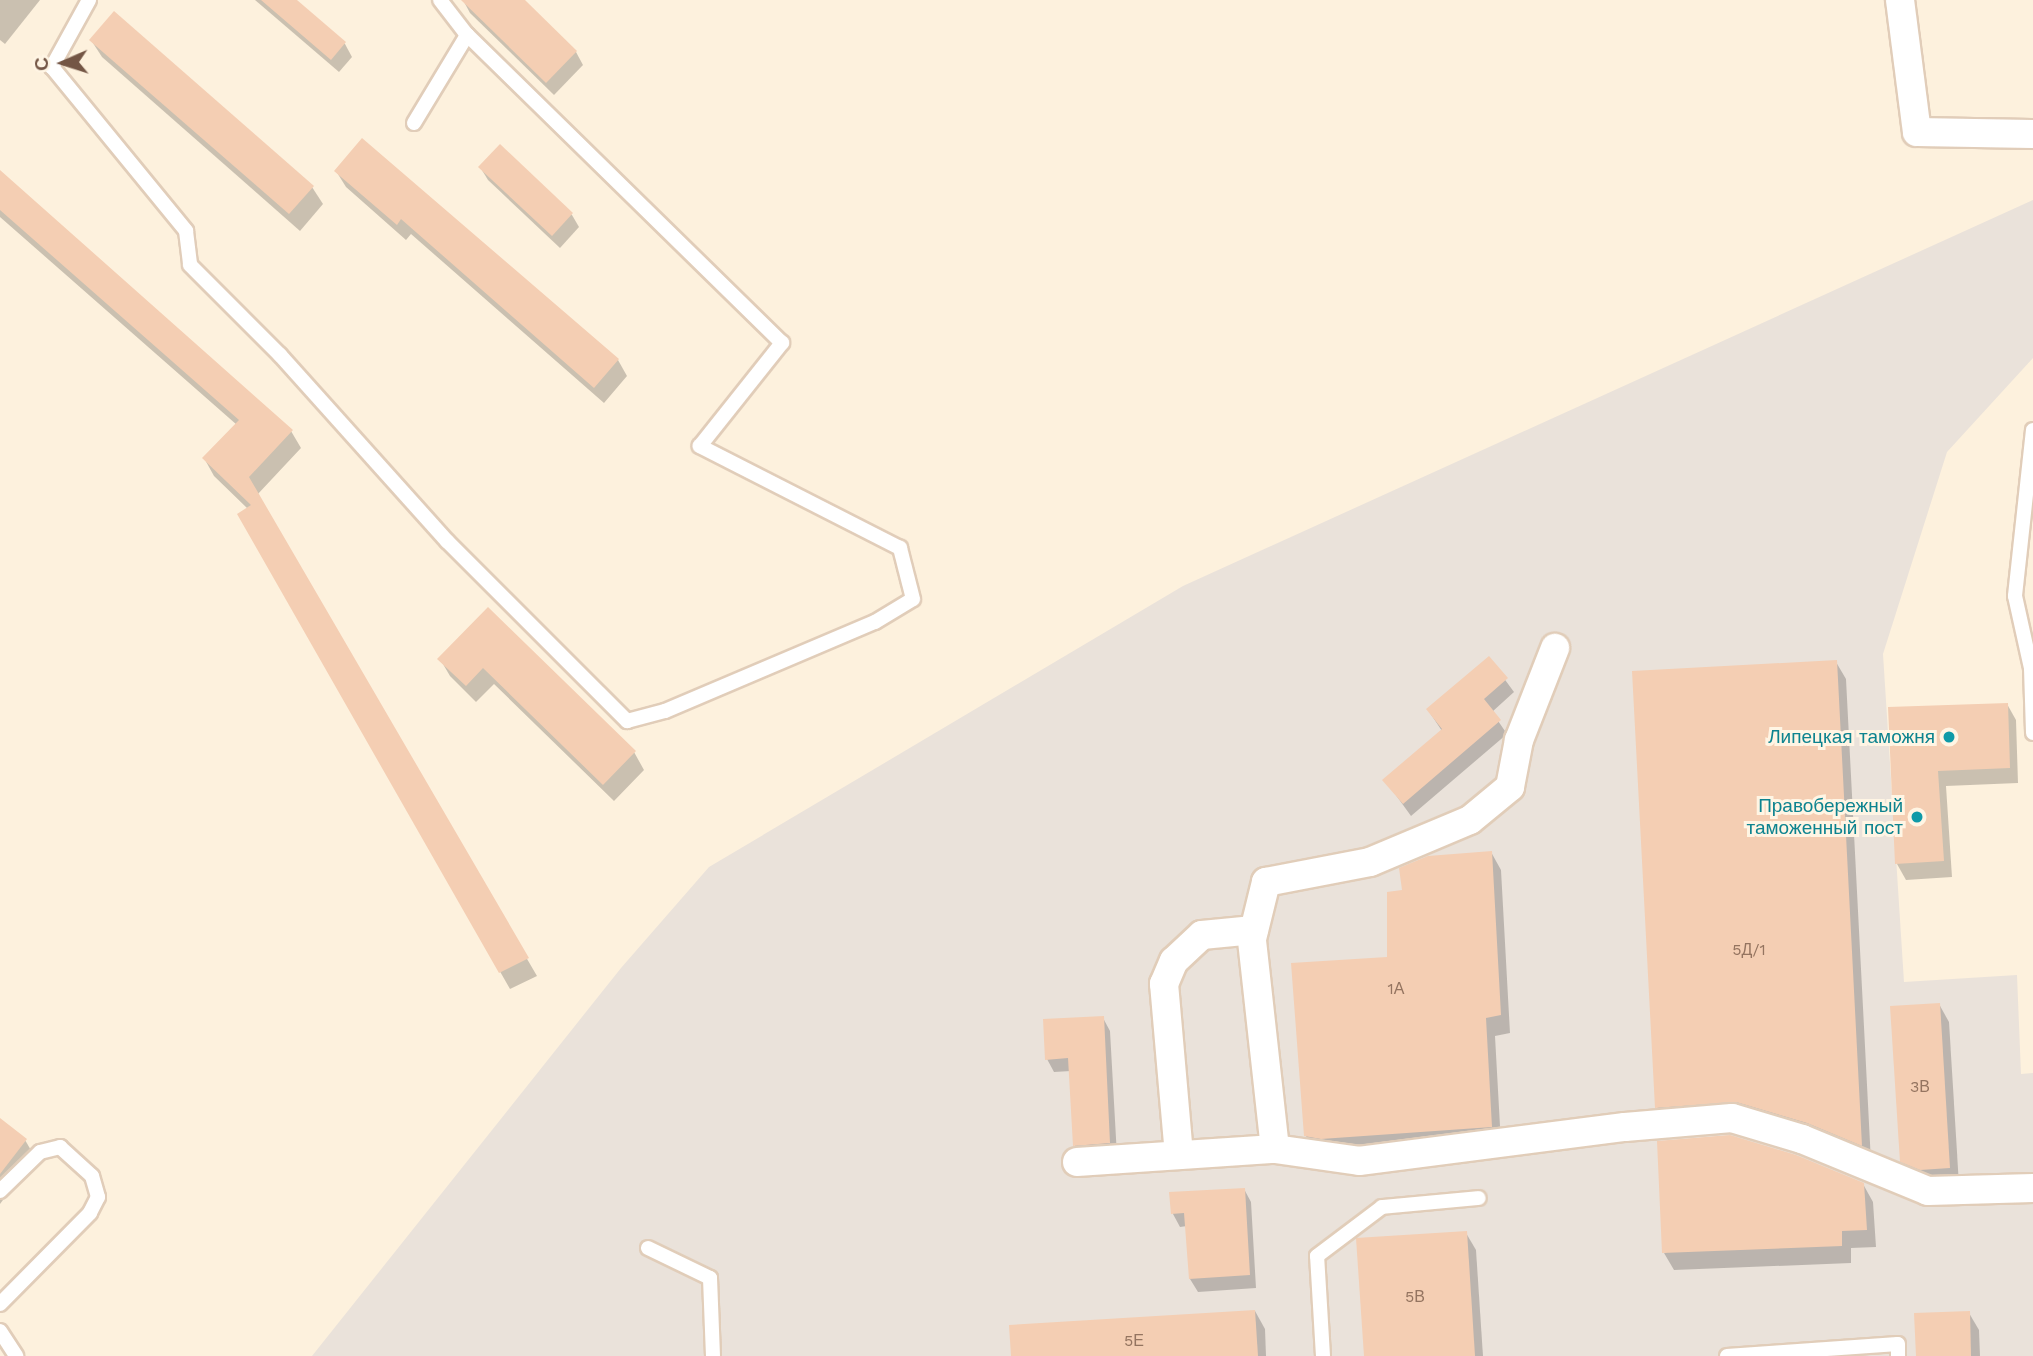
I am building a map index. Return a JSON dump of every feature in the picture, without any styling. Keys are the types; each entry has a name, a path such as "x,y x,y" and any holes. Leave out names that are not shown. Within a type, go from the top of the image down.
{"street":[{"path":"1900,0 1917,132 2033,134"},
{"path":"1275,1149 1252,939 1266,883 1370,862 1470,820 1510,787 1519,740 1555,648"},
{"path":"1179,1155 1164,984 1174,961 1202,935 1254,930"},
{"path":"1077,1162 1275,1149 1359,1161 1580,1132 1732,1118 1802,1139 1928,1191 2033,1188"}],"lane":[{"path":"89,0 52,67 186,230 190,265 281,355 447,541 627,721 690,701 875,622 913,599 900,548 700,446 782,343 467,35 440,0"},
{"path":"414,123 467,35"},
{"path":"2033,430 2015,596 2031,668 2033,733"},
{"path":"0,1191 40,1152 60,1147 92,1176 98,1197 90,1213 0,1304"},
{"path":"1323,1356 1317,1256 1382,1207 1479,1198"},
{"path":"648,1248 710,1278 713,1356"},
{"path":"0,1331 16,1356"},
{"path":"1727,1356 1898,1344 1898,1356"}],"shaded area":[{"path":"2033,200 2033,358 1947,452 1883,654 1904,982 2017,975 2021,1074 2033,1073 2033,1356 312,1356 621,968 709,867 1183,586"}],"building":[{"path":"261,0 297,0 346,42 331,60"},
{"path":"461,0 525,0 577,51 546,83"},
{"path":"114,11 314,186 289,214 89,40"},
{"path":"362,138 619,359 594,388 401,219 397,225 334,171"},
{"path":"500,144 573,213 552,236 478,167"},
{"path":"0,170 293,430 249,477 529,958 499,973 237,514 251,505 202,458 239,420 0,210"},
{"path":"488,607 636,751 603,785 483,668 466,686 437,659"},
{"path":"1489,656 1508,678 1484,699 1501,720 1403,804 1382,780 1442,729 1426,709"},
{"path":"1837,660 1862,1146 1807,1123 1736,1102 1655,1108 1632,671"},
{"name":"Липецкая таможня","path":"2008,703 2010,768 1938,771 1944,861 1895,864 1888,707"},
{"path":"1492,851 1501,1015 1486,1018 1492,1127 1321,1139 1304,1136 1291,963 1387,957 1387,892 1402,890 1399,868 1428,856"},
{"path":"1940,1003 1950,1168 1920,1170 1900,1162 1890,1006"},
{"path":"1104,1016 1110,1143 1073,1146 1068,1058 1045,1060 1043,1019"},
{"path":"0,1118 27,1139 0,1174"},
{"path":"1730,1135 1796,1155 1864,1183 1867,1230 1842,1231 1842,1246 1662,1253 1657,1141"},
{"path":"1245,1188 1250,1275 1189,1279 1184,1213 1171,1214 1169,1192"},
{"path":"1467,1231 1475,1356 1364,1356 1356,1238"},
{"path":"1255,1310 1258,1356 1011,1356 1009,1325"},
{"path":"1970,1311 1971,1356 1916,1356 1914,1313"}],"place":[{"name":"Липецкая таможня","path":"1949,737"},
{"name":"Правобережный таможенный пост","path":"1917,817"}]}
